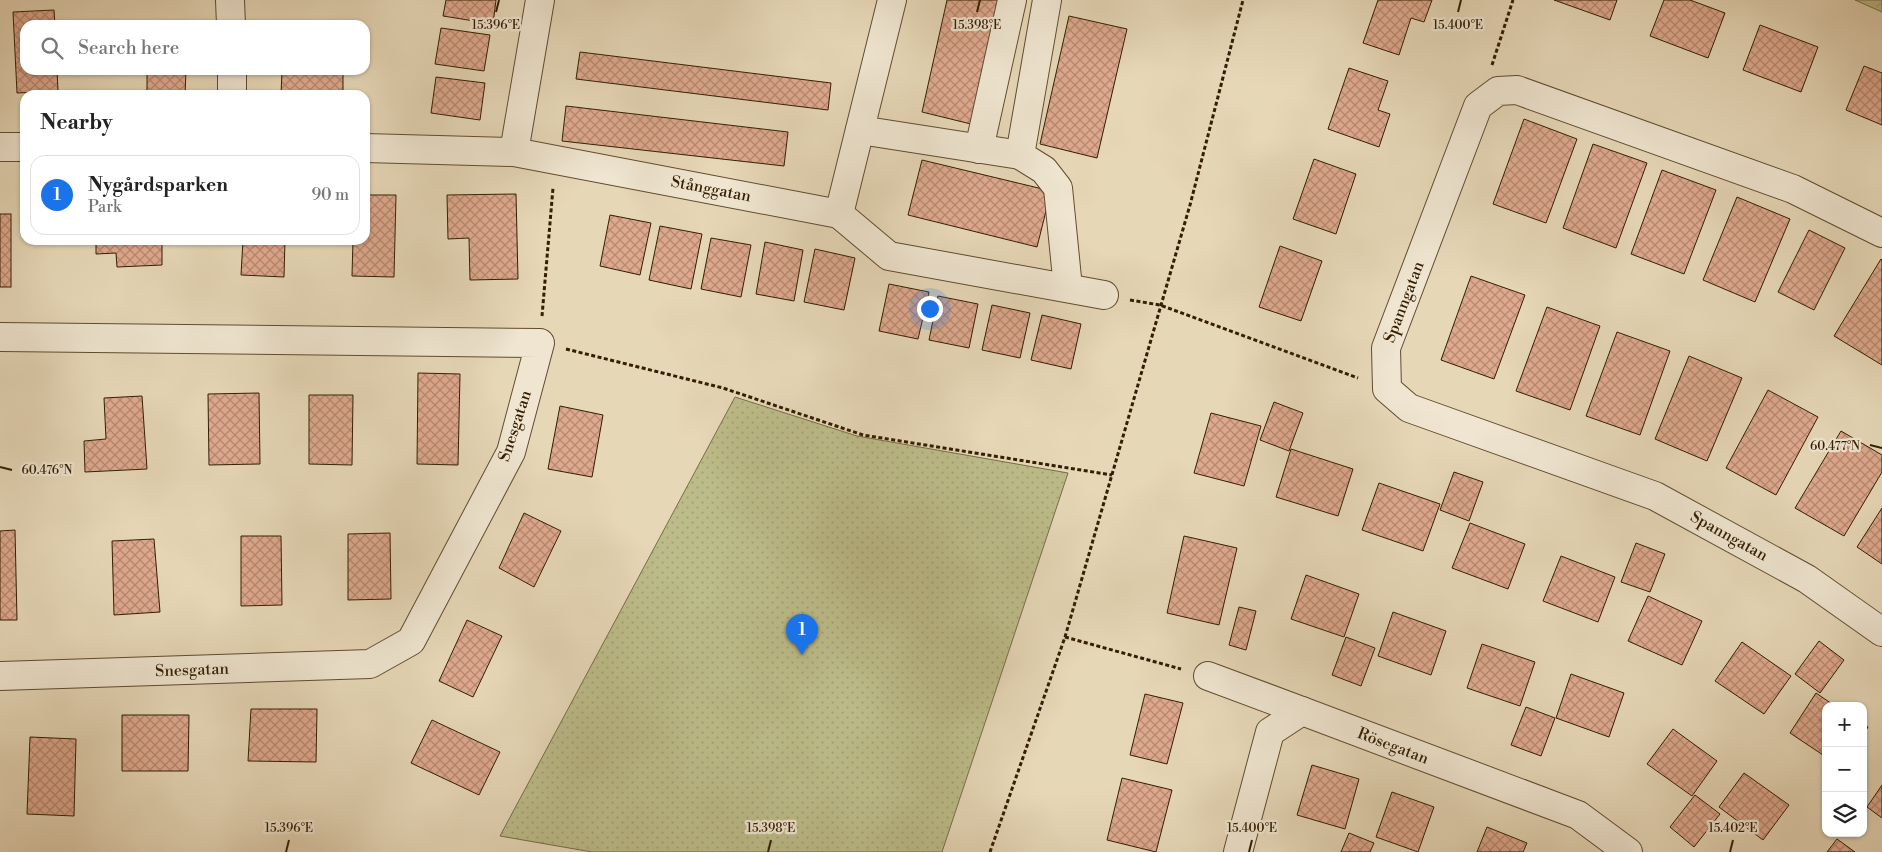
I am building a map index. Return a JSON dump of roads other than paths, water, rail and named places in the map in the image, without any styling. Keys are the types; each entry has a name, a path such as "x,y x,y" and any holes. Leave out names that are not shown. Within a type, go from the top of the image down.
{"street":[{"path":"230,0 231,20"},
{"path":"514,152 540,0"},
{"path":"892,0 839,214 889,256 1104,295"},
{"path":"979,149 1012,0"},
{"path":"1020,155 1047,0"},
{"path":"232,75 232,90"},
{"name":"Spanngatan","path":"1882,234 1794,189 1517,90 1498,91 1478,106 1386,348 1387,389 1408,408 1655,496 1807,579 1882,632"},
{"path":"860,130 1020,155 1044,170 1058,188 1068,288"},
{"path":"0,147 20,147"},
{"name":"Stånggatan","path":"370,148 514,152 839,214"},
{"name":"Snesgatan","path":"0,337 540,343 511,452 410,641 370,664 0,676"},
{"name":"Rösegatan","path":"1208,676 1578,815 1628,852"},
{"path":"1238,852 1270,732 1302,711"}],"place":[{"name":"Nygårdsparken","path":"802,655"}]}
